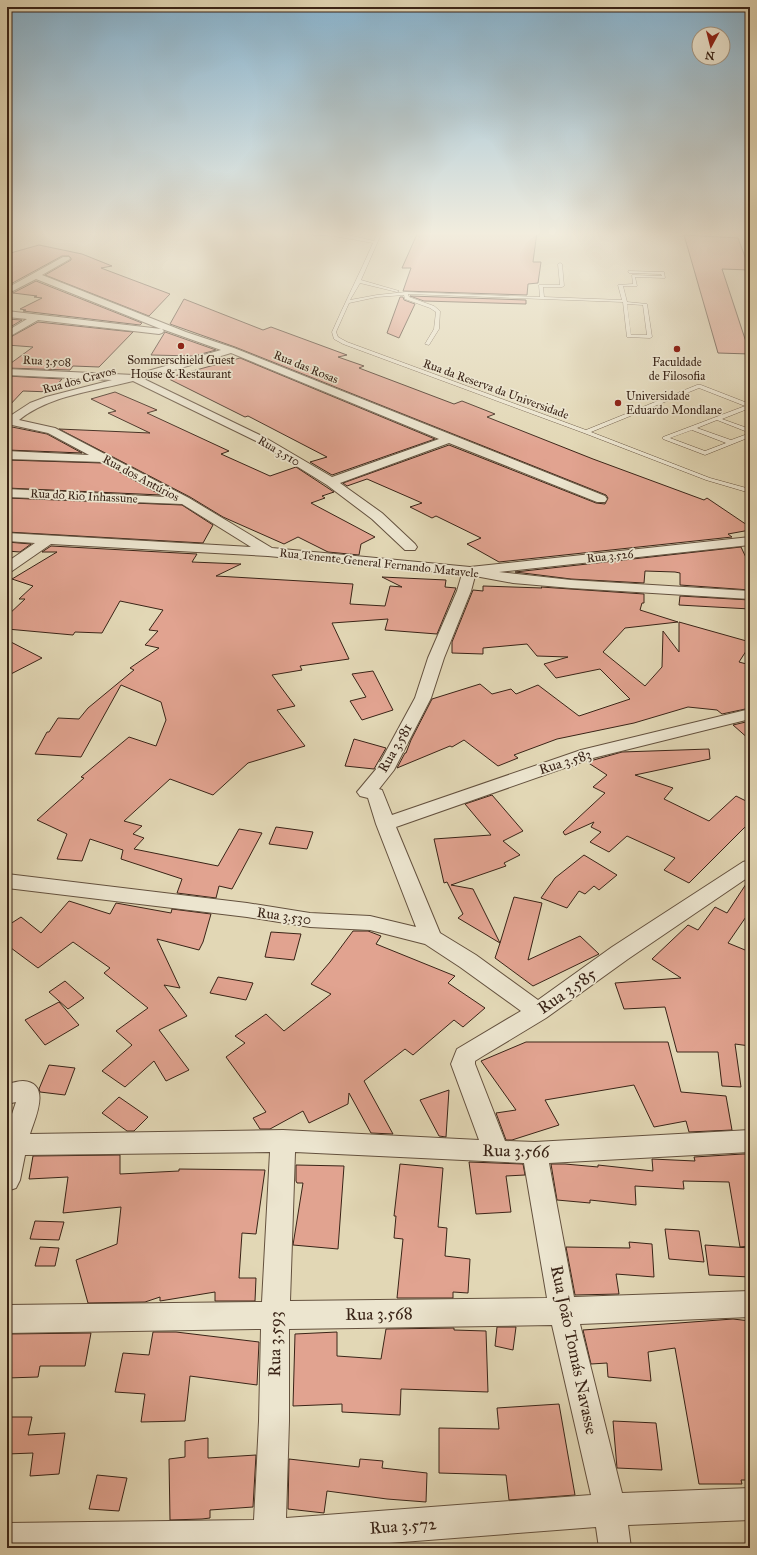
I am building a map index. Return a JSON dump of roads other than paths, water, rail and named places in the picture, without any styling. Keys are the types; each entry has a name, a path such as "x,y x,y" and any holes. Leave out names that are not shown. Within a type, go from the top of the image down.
{"street":[{"name":"Rua das Rosas","path":"108,305 183,334 231,350 449,440 601,499"},
{"path":"7,314 183,334"},
{"path":"7,334 36,318"},
{"name":"Rua dos Cravos","path":"8,422 27,408 61,396 134,378 231,350"},
{"name":"Rua 3.508","path":"7,372 134,378"},
{"name":"Rua 3.510","path":"134,378 260,439 331,482 377,516 410,547"},
{"name":"Rua dos Antúrios","path":"8,422 50,430 185,501 268,552"},
{"path":"331,482 449,440"},
{"path":"7,456 108,460"},
{"name":"Rua do Rio Inhassune","path":"7,493 185,501"},
{"name":"Rua Tenente General Fernando Matavele","path":"7,537 268,552 470,571 513,579 703,594 750,595"},
{"path":"7,568 49,539"},
{"name":"Rua 3.526","path":"470,571 750,541"},
{"name":"Rua 3.581","path":"431,938 385,824 376,794 366,792 385,770 423,698 436,658 464,591 470,571"},
{"name":"Rua 3.583","path":"385,824 587,754 750,714"},
{"name":"Rua 3.585","path":"496,1151 463,1064 465,1056 538,1012 620,953 750,866"},
{"name":"Rua 3.530","path":"7,881 247,910 310,920 370,923 431,938 468,962 538,1012"},
{"path":"7,1094 23,1091 28,1094 28,1102 10,1145 7,1180"},
{"name":"Rua 3.566","path":"10,1145 283,1141 535,1153 750,1141"},
{"name":"Rua 3.593","path":"269,1542 274,1421 275,1315 283,1141"},
{"name":"Rua João Tomás Navasse","path":"535,1153 563,1311 610,1510 615,1548"},
{"name":"Rua 3.568","path":"7,1319 563,1311 750,1304"},
{"name":"Rua 3.572","path":"7,1539 269,1542 610,1510 750,1504"}],"lane":[{"name":"Rua da Reserva da Universidade","path":"346,305 334,332 336,338 345,343 586,432 708,479 750,491"},
{"path":"425,305 432,307 438,312 438,325 433,337 427,344"},
{"path":"625,305 629,336 650,337 645,305"},
{"path":"586,432 699,386 750,406"},
{"path":"750,406 665,438 705,452 750,435"},
{"path":"718,419 750,431"},
{"path":"692,428 730,442"}],"place":[{"name":"Sommerschield Guest House & Restaurant","path":"181,346"},
{"name":"Faculdade de Filosofia","path":"677,349"},
{"name":"Universidade Eduardo Mondlane","path":"618,403"}]}
